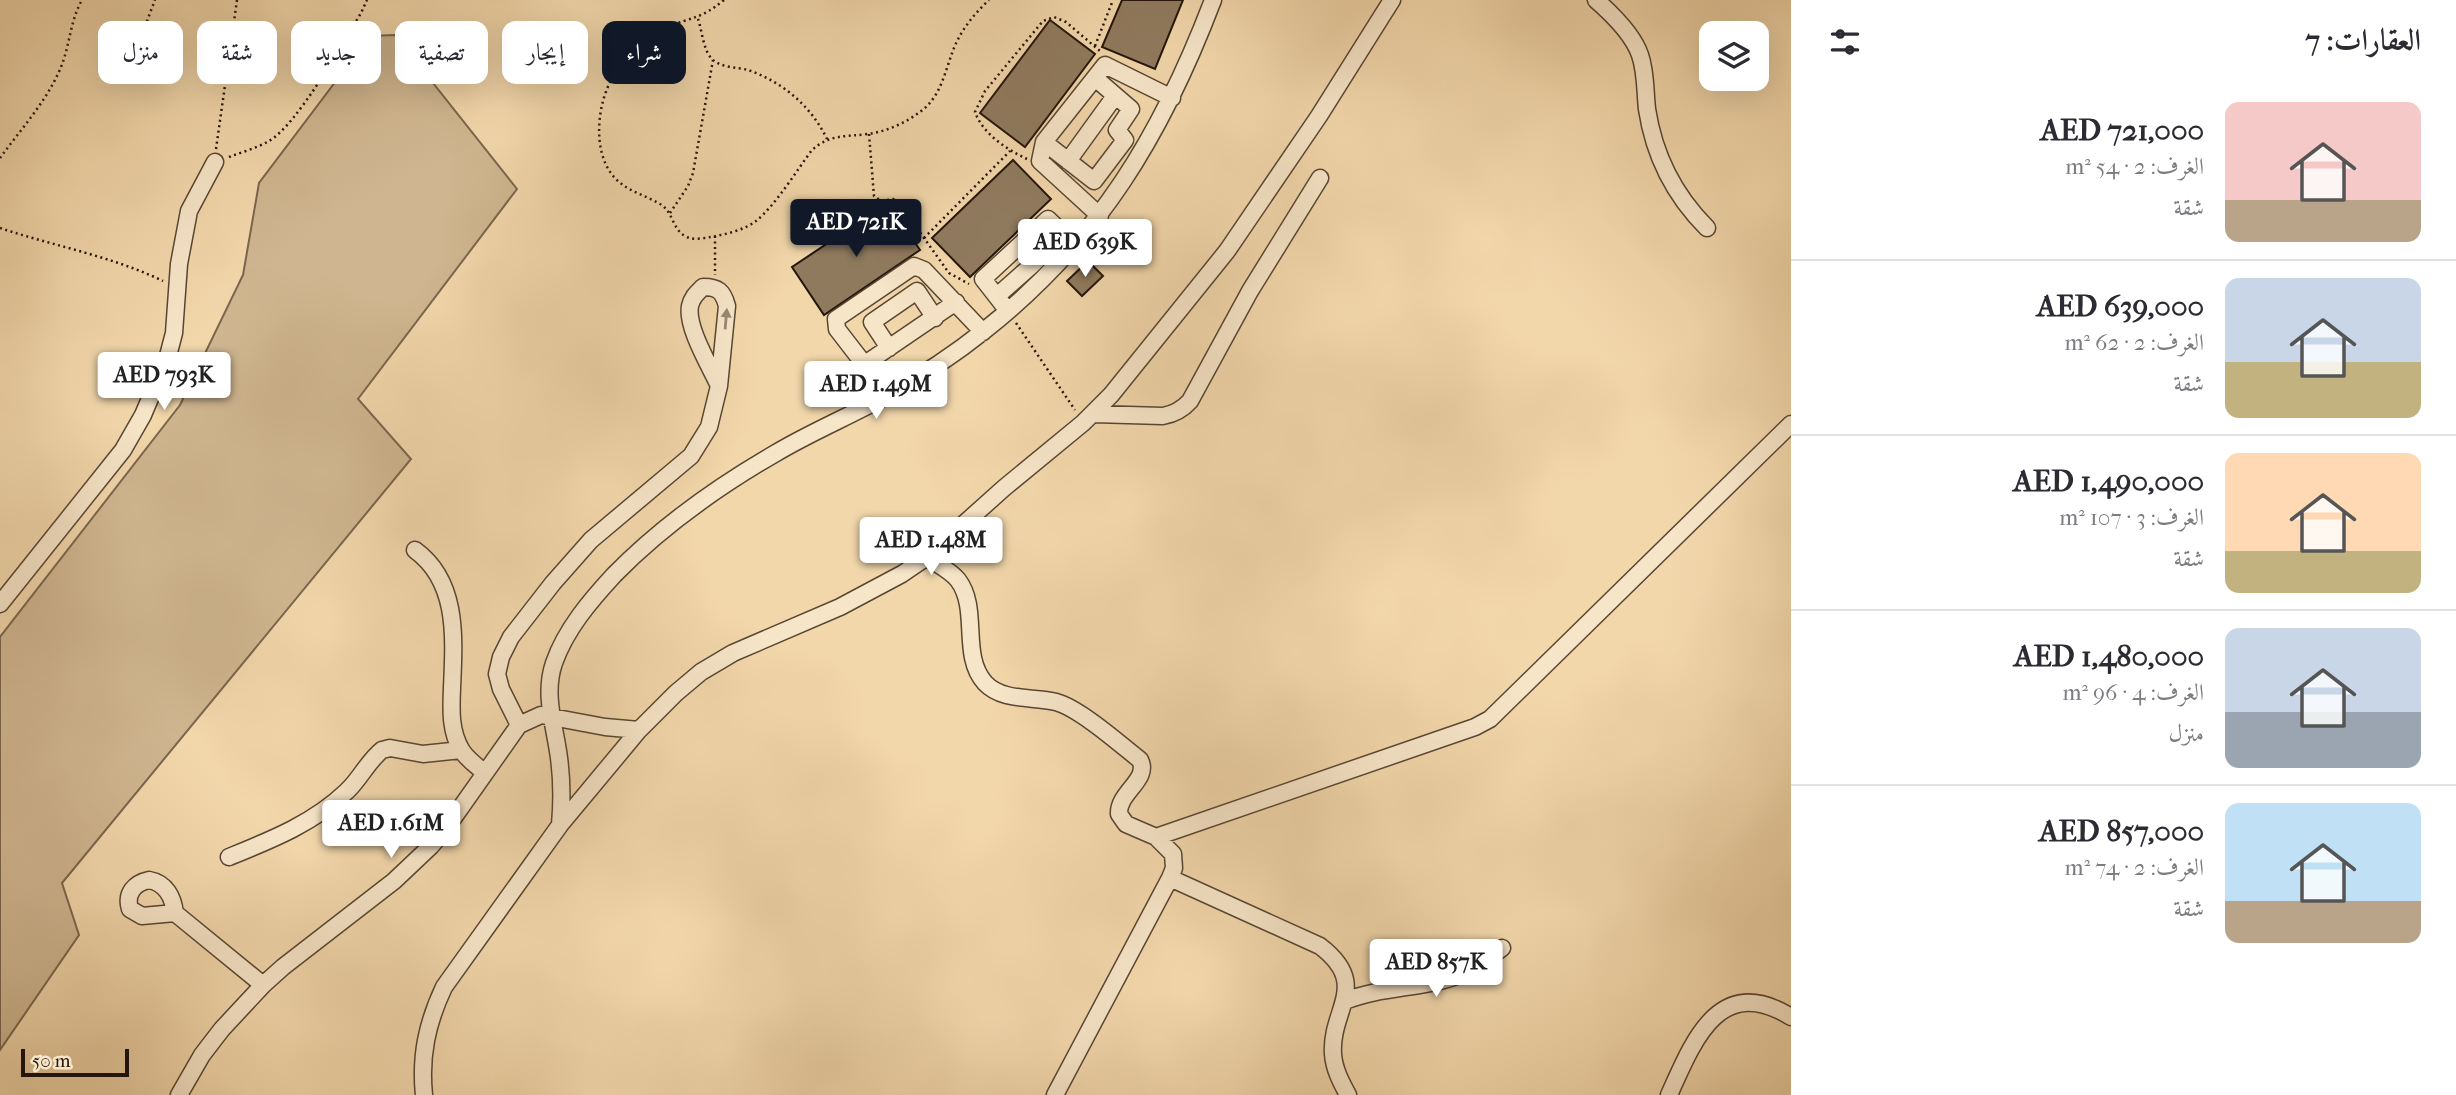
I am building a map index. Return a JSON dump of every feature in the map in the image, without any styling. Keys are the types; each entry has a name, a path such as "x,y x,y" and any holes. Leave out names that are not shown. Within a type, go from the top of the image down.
{"street":[{"path":"997,296 1031,266 1100,216 1152,137 1172,98 1213,0"},
{"path":"424,1095 423,1056 426,1032 444,987 560,825 639,730 701,672 733,653 874,590 928,557 1004,488 1088,418 1144,356 1227,251 1319,117 1392,0"},
{"path":"1596,0 1623,28 1640,53 1651,129 1665,172 1684,203 1707,228"},
{"path":"1100,71 1172,98"},
{"path":"1044,142 1094,181 1125,141 1117,130 1130,109 1115,96 1100,71"},
{"path":"1100,71 1044,142 1040,161 1100,216"},
{"path":"1068,161 1115,96"},
{"path":"0,604 123,450 143,415 169,356 174,333 182,239 189,211 215,162"},
{"path":"1088,418 1163,416 1171,415 1185,407 1250,290 1320,178"},
{"path":"1008,311 983,279 1048,219 1069,240"},
{"path":"560,825 561,782 551,717 550,679 562,645 575,622 599,591 646,543 682,514 777,452 888,395 983,332 1042,280 1069,240"},
{"path":"888,395 837,329 836,319 914,266 924,270 983,332"},
{"path":"519,725 501,689 497,674 501,657 511,638 553,583 591,540 691,456 709,427 719,386 727,306 723,293 715,287 703,287 694,295 690,307 692,326 719,386"},
{"path":"889,348 872,322 917,291 935,318"},
{"path":"865,364 956,302"},
{"path":"1156,837 1475,727 1490,719 1791,424"},
{"path":"415,550 439,574 448,595 453,631 452,726 461,750 485,773"},
{"path":"928,557 957,579 966,597 974,664 985,683 1003,695 1066,705 1140,760 1142,774 1121,801 1119,814 1126,824 1156,837 1173,854 1174,867 1170,877 1055,1095"},
{"path":"179,1095 202,1055 263,985 414,865 447,827 519,725 541,715 605,727 639,730"},
{"path":"229,857 281,835 323,810 347,790 382,750 390,748 423,754 461,750"},
{"path":"1170,877 1320,946 1338,964 1344,976 1345,1002 1334,1036 1333,1055 1337,1072 1348,1095"},
{"path":"175,913 263,985"},
{"path":"1345,1002 1383,990 1457,976 1502,948"},
{"path":"1669,1095 1702,1032 1717,1014 1728,1007 1749,1001 1759,1002 1791,1017"}],"path":[{"path":"0,158 52,86 67,51 72,19 82,0"},
{"path":"147,21 155,0"},
{"path":"237,0 215,162 270,141 286,126 367,0"},
{"path":"724,0 698,18 665,27 629,56 611,80 602,104 599,138 608,169 621,184 671,211 680,232 693,239 737,231 757,221 812,150 826,137 869,134 907,122 928,105 942,82 955,45 976,12 989,0"},
{"path":"1095,46 1113,0"},
{"path":"1040,161 1030,160 1010,151 980,124 975,112 985,91 1043,21 1054,16 1066,22 1104,55 1100,71"},
{"path":"698,18 713,60 775,82 814,114 826,137"},
{"path":"671,211 688,186 693,173 713,60"},
{"path":"869,134 874,196 881,201 893,199 899,203 949,273 968,284 983,279"},
{"path":"924,238 1010,151"},
{"path":"0,228 41,242 130,265 177,288"},
{"path":"715,236 715,287"},
{"path":"1008,311 1088,418"}],"shaded area":[{"path":"395,35 395,84 434,84 517,189 358,399 411,459 62,883 79,935 0,1050 0,637 180,405 243,275 259,183 334,84 381,84 381,36"}],"building":[{"path":"1122,0 1183,0 1155,69 1102,47"},
{"path":"1050,20 1095,54 1025,147 980,113"},
{"path":"1013,160 1051,199 970,277 932,238"},
{"path":"888,203 920,250 824,315 792,267"},
{"path":"1088,261 1103,276 1082,296 1067,281"}]}
